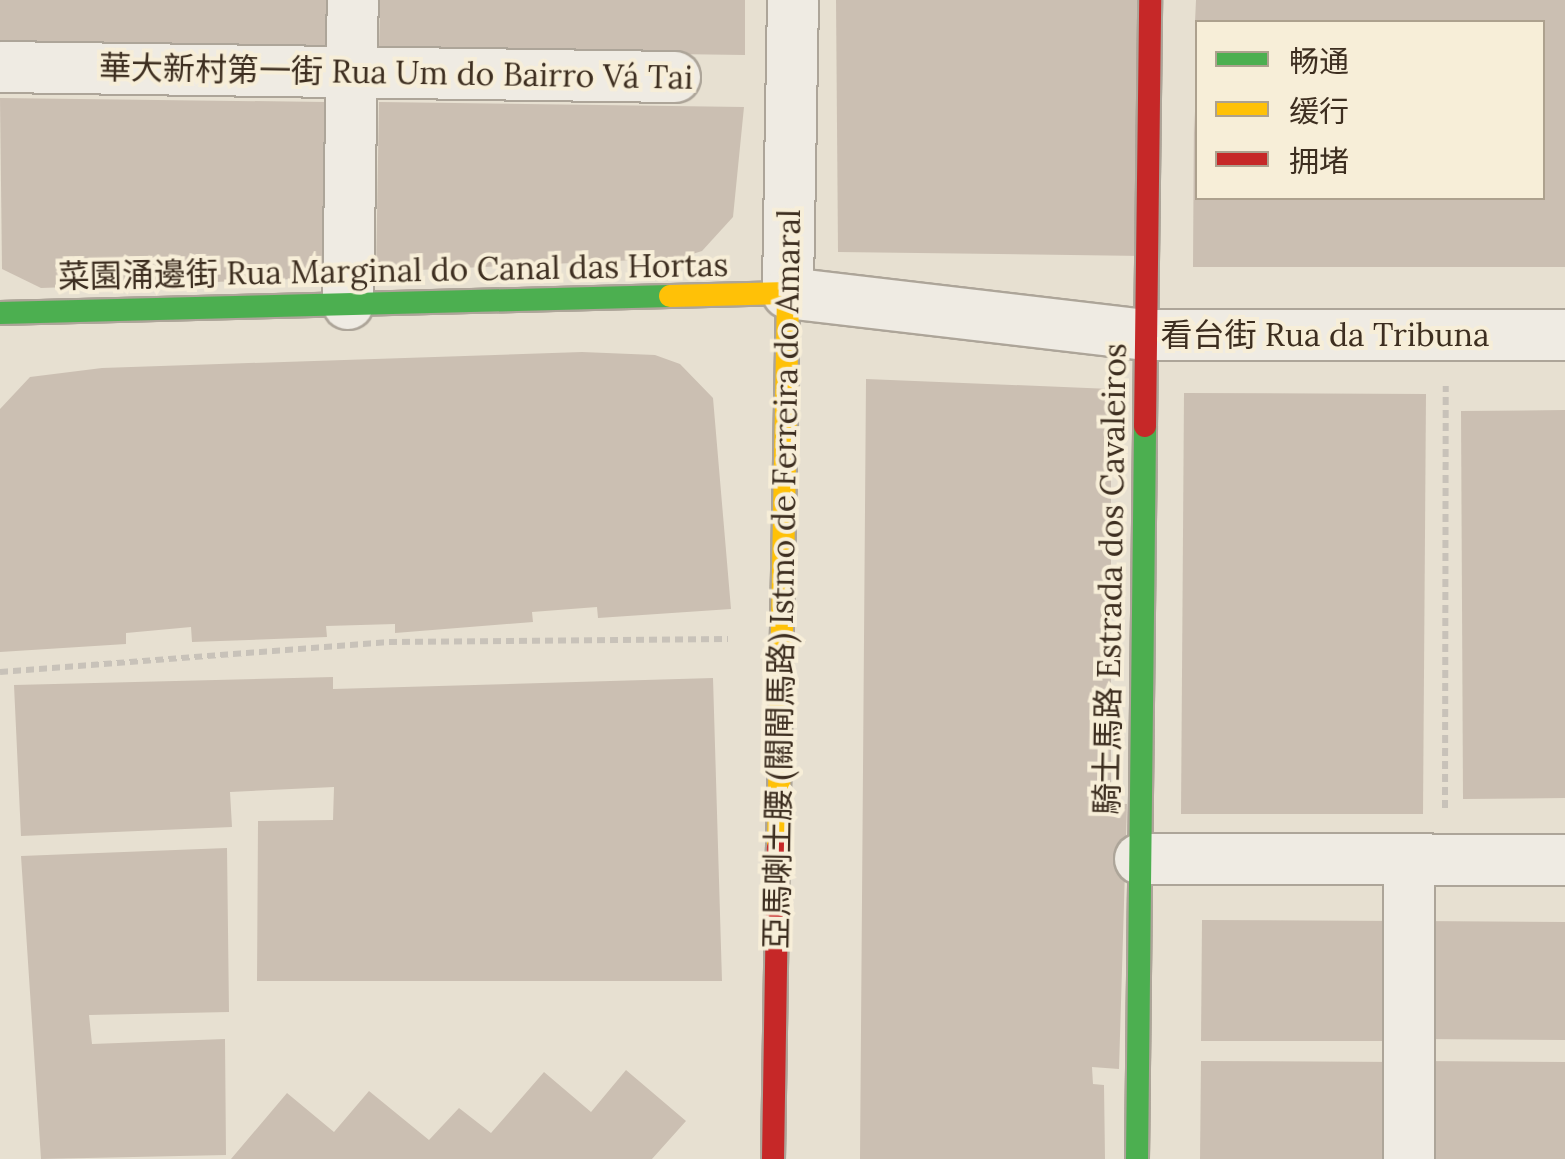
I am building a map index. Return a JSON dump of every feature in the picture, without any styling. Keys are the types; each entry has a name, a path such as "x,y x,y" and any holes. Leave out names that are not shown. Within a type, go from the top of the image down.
{"main road":[{"name":"騎士馬路 Estrada dos Cavaleiros","path":"1137,1159 1150,0"},
{"name":"菜園涌邊街 Rua Marginal do Canal das Hortas","path":"0,313 788,293"},
{"name":"亞馬喇土腰 (關閘馬路) Istmo de Ferreira do Amaral","path":"774,1159 788,293"}],"street":[{"path":"348,304 353,0"},
{"name":"亞馬喇土腰 (關閘馬路) Istmo de Ferreira do Amaral","path":"788,293 792,0"},
{"name":"華大新村第一街 Rua Um do Bairro Vá Tai","path":"0,67 676,77"},
{"name":"看台街 Rua da Tribuna","path":"788,293 1147,335 1565,335"},
{"path":"1140,860 1565,860"},
{"path":"1408,1159 1427,860"}],"path":[{"path":"1427,860 1446,335"},
{"path":"0,672 390,642 782,639"}],"building":[{"path":"0,0 328,0 327,50 0,46"},
{"path":"380,0 745,0 745,55 379,50"},
{"path":"836,0 1141,0 1144,256 838,252"},
{"path":"1196,0 1565,0 1565,267 1193,267 1194,111 1195,200 1545,200 1545,20 1195,20"},
{"path":"0,98 326,102 323,278 41,288 2,269"},
{"path":"379,102 744,107 733,217 702,251 680,258 376,272"},
{"path":"582,352 655,355 680,364 713,398 731,609 598,618 597,607 532,612 533,622 395,633 395,624 326,626 327,637 192,642 191,627 126,633 126,644 0,652 0,409 30,377 102,368"},
{"path":"866,379 1111,389 1111,803 1127,804 1119,1069 1092,1067 1093,1084 1104,1085 1105,1159 860,1159"},
{"path":"1184,393 1426,394 1423,814 1181,814"},
{"path":"1565,410 1565,798 1463,799 1461,411"},
{"path":"333,677 333,689 713,678 722,981 257,981 258,821 333,820 334,787 230,792 232,827 21,836 14,685"},
{"path":"227,848 229,1012 89,1015 92,1044 225,1039 226,1155 41,1159 21,856"},
{"path":"1202,920 1399,921 1399,1041 1201,1041"},
{"path":"1419,921 1565,922 1565,1040 1418,1039"},
{"path":"1201,1061 1402,1062 1401,1159 1200,1159"},
{"path":"1421,1061 1565,1062 1565,1159 1420,1159"},
{"path":"626,1070 686,1121 652,1159 231,1159 287,1093 334,1132 369,1091 429,1140 459,1108 491,1133 544,1072 591,1112"}],"traffic: fast":[{"path":"0,313 670,296"},
{"path":"1137,1159 1145,426"}],"traffic: slow":[{"path":"670,296 788,293 778,848"}],"traffic: jam":[{"path":"1145,426 1150,0"},
{"path":"773,1159 778,848"}]}
